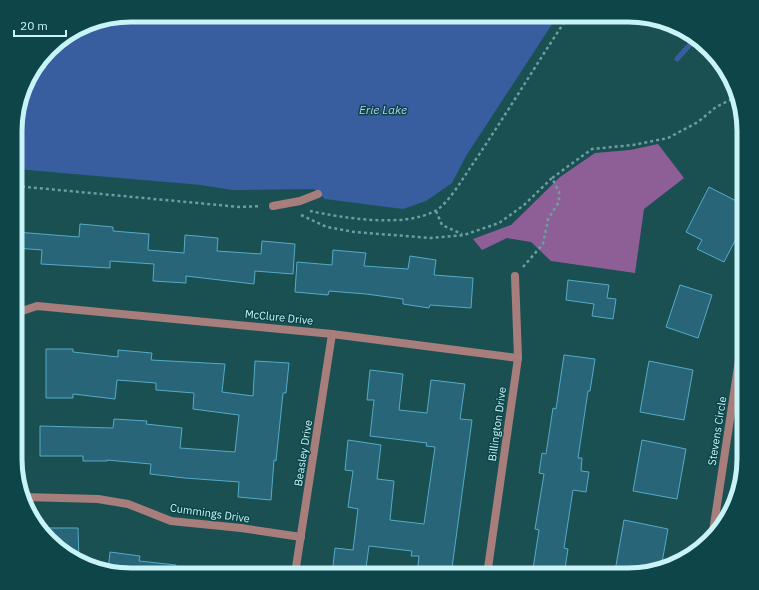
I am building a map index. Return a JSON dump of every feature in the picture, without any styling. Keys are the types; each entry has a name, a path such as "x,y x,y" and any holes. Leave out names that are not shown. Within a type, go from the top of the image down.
{"street":[{"path":"273,206 300,201 318,194"},
{"name":"Billington Drive","path":"488,568 518,358 515,276"},
{"name":"McClure Drive","path":"22,311 37,306 332,334 518,358"},
{"name":"Beasley Drive","path":"297,568 332,334"},
{"name":"Stevens Circle","path":"714,525 737,373"},
{"name":"Cummings Drive","path":"29,497 98,499 128,504 171,521 241,528 301,537"}],"path":[{"path":"304,210 351,219 413,218 436,211 461,181 564,22"},
{"path":"22,187 240,206 273,206 307,216 326,227 354,232 431,238 464,235 499,223 524,205 552,178 592,149 633,145 668,138 698,122 716,107 732,100"},
{"path":"515,276 543,244 548,219 559,202 559,192 552,178"},
{"path":"436,211 442,225 464,235"}],"shaded area":[{"path":"658,144 684,178 644,209 635,273 551,261 531,242 507,238 482,250 473,239 511,225 560,177 595,153 630,150"}],"water":[{"name":"Erie Lake","path":"553,22 466,156 452,183 426,201 403,209 325,199 314,189 232,190 201,185 22,170 22,131 26,103 30,89 49,59 59,49 83,33 117,23"}],"building":[{"path":"709,187 737,201 737,237 724,262 697,249 702,240 686,232"},
{"path":"80,224 113,227 113,231 149,234 148,250 184,253 185,235 218,238 217,251 261,254 262,241 295,244 293,274 255,271 254,284 186,276 186,283 153,281 154,264 110,261 110,268 41,264 42,250 22,248 22,232 79,237"},
{"path":"333,250 366,253 364,266 408,269 410,256 436,260 434,275 473,278 471,308 430,305 429,308 403,304 403,299 366,294 329,291 328,295 295,292 297,262 332,265"},
{"path":"568,280 609,285 607,298 616,299 613,319 592,316 594,304 566,300"},
{"path":"680,285 712,295 698,338 666,327"},
{"path":"46,349 73,349 73,352 118,357 118,350 152,353 151,360 225,364 222,392 253,396 255,361 289,363 286,393 283,393 276,461 274,460 271,500 238,497 239,482 150,474 151,464 107,460 83,461 83,456 40,456 40,426 113,428 114,419 147,421 146,424 182,428 180,448 235,452 239,415 193,409 194,393 156,390 156,383 117,380 115,399 73,394 73,398 46,398"},
{"path":"564,355 595,359 590,391 588,391 578,458 582,458 581,471 589,472 586,492 573,490 564,548 568,549 565,568 533,568 539,530 535,529 544,474 539,473 542,453 546,454 553,408 556,409"},
{"path":"649,361 693,370 684,420 640,412"},
{"path":"370,370 403,374 399,410 427,413 431,380 465,384 460,419 472,420 452,568 418,568 419,556 411,556 412,551 369,546 366,568 333,568 335,548 353,550 358,509 348,507 353,471 345,470 348,440 381,445 377,479 394,481 390,520 424,524 435,447 426,446 427,443 370,436 374,400 367,400"},
{"path":"642,440 686,449 677,499 633,491"},
{"path":"624,520 668,529 662,562 642,567 616,568"},
{"path":"47,528 78,528 79,555 59,541"},
{"path":"110,552 140,556 139,561 176,565 176,568 124,568 109,565"}],"waterway":[{"path":"677,59 692,43"}]}
